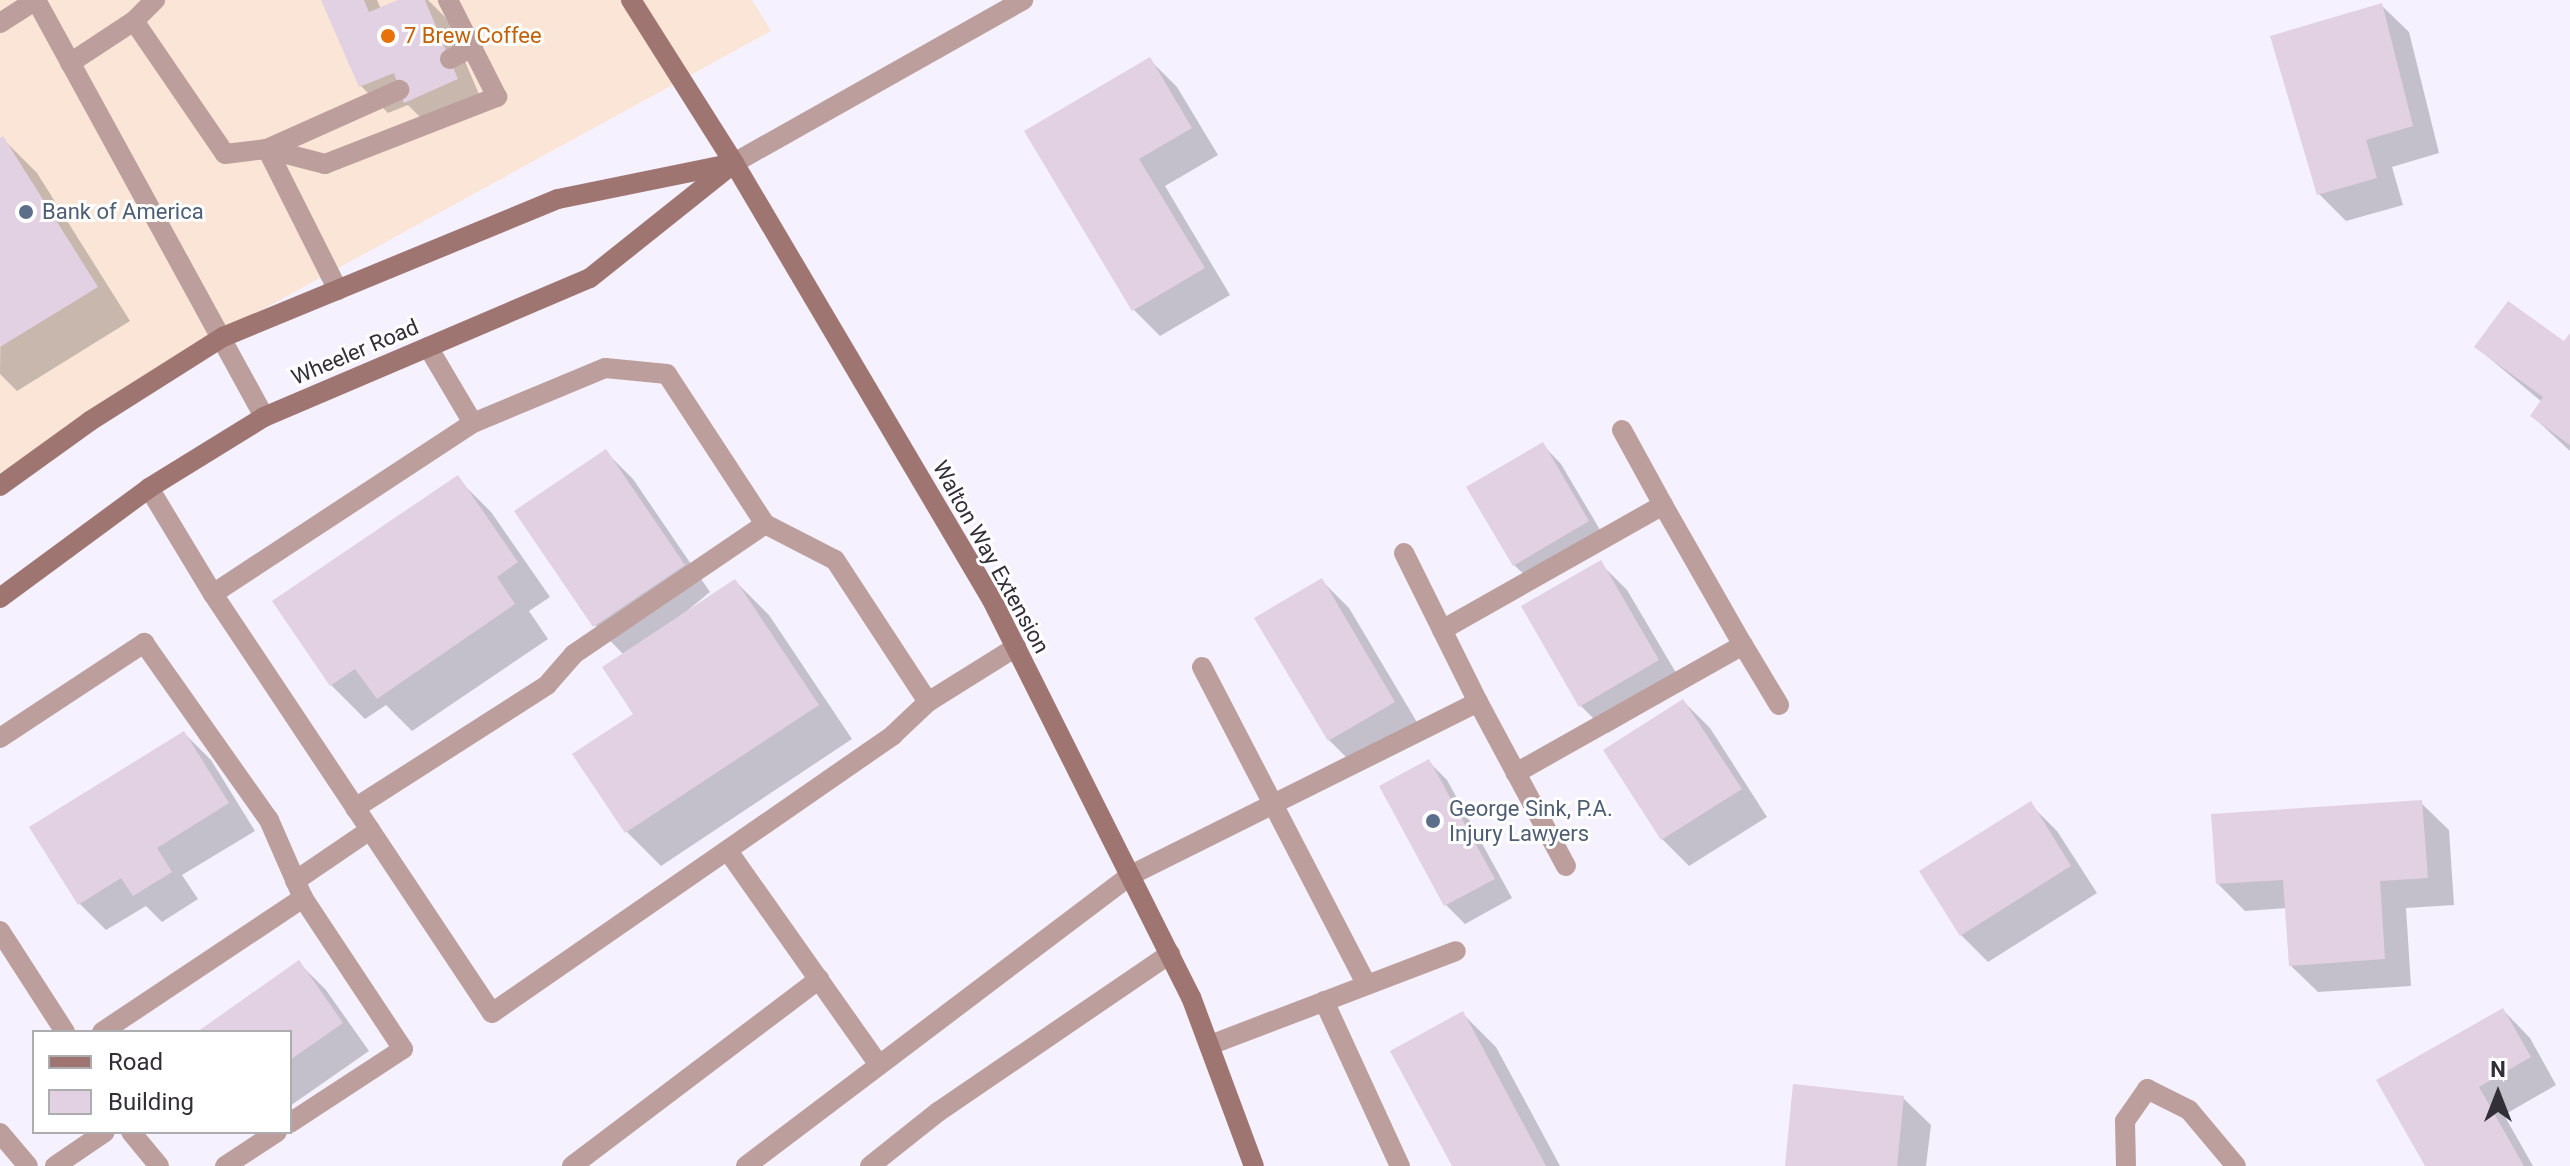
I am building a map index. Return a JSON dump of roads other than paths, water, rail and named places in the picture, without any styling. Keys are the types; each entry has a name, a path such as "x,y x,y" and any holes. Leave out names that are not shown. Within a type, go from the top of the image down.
{"main road":[{"name":"Walton Way Extension","path":"631,0 734,163 1016,647 1170,954 1210,1045 1254,1166"},
{"name":"Wheeler Road","path":"0,486 90,421 223,337 558,199 734,163"},
{"name":"Wheeler Road","path":"0,598 149,488 264,417 590,278 734,163"}],"street":[{"path":"0,23 36,0 223,337 264,417"},
{"path":"70,63 134,21 155,0"},
{"path":"267,149 325,164 497,97 448,0"},
{"name":"Wheeler Road","path":"734,163 1023,0"},
{"path":"134,21 225,154 267,149 399,90"},
{"path":"450,59 473,47"},
{"path":"267,149 338,290"},
{"path":"428,347 473,423"},
{"path":"213,594 473,423 605,368 667,374 765,524 835,560 928,702"},
{"path":"1622,430 1779,705"},
{"path":"149,488 213,594 492,1013 893,735 928,702 1016,647"},
{"path":"1442,630 1663,505"},
{"path":"355,808 547,685 574,654 765,524"},
{"path":"1404,553 1478,702 1566,866"},
{"path":"0,738 144,643 269,820 299,889 403,1049 292,1122"},
{"path":"1516,773 1743,645"},
{"path":"1202,667 1367,985"},
{"path":"746,1166 1129,876 1478,702"},
{"path":"105,1030 299,889 370,830"},
{"path":"728,851 879,1065"},
{"path":"0,931 64,1030"},
{"path":"1210,1045 1456,951"},
{"path":"870,1166 938,1112 1170,954"},
{"path":"572,1166 819,979"},
{"path":"1324,1001 1400,1166"},
{"path":"2126,1166 2125,1121 2147,1089 2189,1110 2236,1166"},
{"path":"0,1133 28,1166"},
{"path":"55,1166 102,1134"},
{"path":"133,1134 159,1166"},
{"path":"225,1166 274,1134"}],"place":[{"name":"7 Brew Coffee","path":"388,36"},
{"name":"Bank of America","path":"26,212"},
{"name":"George Sink, P.A. Injury Lawyers","path":"1433,821"}]}
